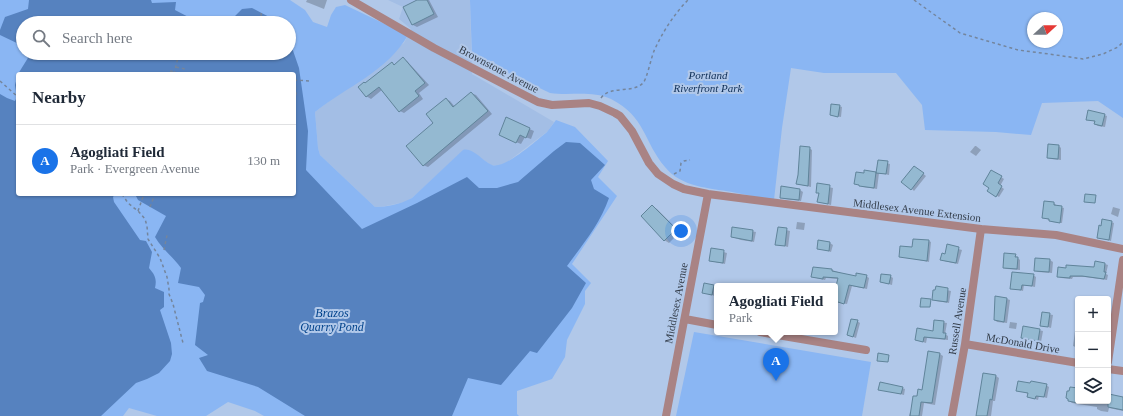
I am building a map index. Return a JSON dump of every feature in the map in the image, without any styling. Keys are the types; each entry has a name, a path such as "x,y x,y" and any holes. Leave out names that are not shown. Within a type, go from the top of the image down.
{"street":[{"name":"Brownstone Avenue","path":"351,0 434,48 538,102 552,105 589,103 600,106 614,113 628,126 649,163 658,174 684,189 708,194"},
{"name":"Middlesex Avenue Extension","path":"708,194 981,229 1056,235 1123,250"},
{"name":"Middlesex Avenue","path":"666,416 708,194"},
{"name":"Russell Avenue","path":"952,416 965,344 981,229"},
{"path":"1111,342 1123,260"},
{"path":"685,320 714,325"},
{"path":"778,335 866,350"},
{"name":"McDonald Drive","path":"965,344 1075,363"},
{"path":"1111,369 1123,371"}],"path":[{"path":"601,98 608,92 640,86 644,81 654,51 667,27 688,0"},
{"path":"914,0 960,33 1018,50 1082,59 1118,47 1123,42"},
{"path":"174,72 178,60"},
{"path":"176,67 185,69"},
{"path":"296,80 310,81"},
{"path":"0,81 16,94"},
{"path":"674,174 680,171 681,163 690,160"},
{"path":"123,196 128,203 145,219 148,226 148,239 163,265 167,277 169,289 168,294 173,304 183,343"},
{"path":"138,211 143,196"},
{"path":"150,207 153,196"},
{"path":"164,250 167,235"}],"shaded area":[{"path":"388,0 470,0 472,74 554,122 548,131 506,163 497,166 491,165 469,150 464,150 412,198 405,202 375,207 320,155 315,112 404,43 411,29 399,19 403,7"}],"green space":[{"path":"0,0 290,0 305,10 313,22 327,27 331,15 336,7 345,5 408,35 400,48 378,69 315,112 320,155 375,207 394,205 412,198 463,150 474,152 492,165 504,163 512,159 547,132 556,120 575,127 608,161 598,177 617,196 572,264 591,283 585,291 585,304 567,340 565,357 552,379 517,391 517,414 519,416 264,416 255,411 228,402 206,416 157,416 129,408 123,416 0,416"},
{"name":"Portland Riverfront Park","path":"470,0 1123,0 1123,118 1098,101 1042,103 1031,135 996,132 925,130 922,105 896,73 824,73 791,68 782,128 774,200 705,188 687,183 672,174 665,167 652,148 638,122 622,106 603,96 550,93 472,56"},
{"path":"694,332 871,362 862,416 676,416"}],"water":[{"path":"29,0 151,0 152,3 176,2 175,10 187,16 16,16 16,43 0,35 0,30 5,17 28,9"},
{"path":"252,8 267,16 235,16 242,9"},
{"name":"Brazos Quarry Pond","path":"296,59 299,68 308,131 306,170 362,229 467,177 479,188 497,188 518,182 566,142 580,143 605,165 591,180 594,189 609,198 596,225 567,266 586,283 572,308 537,353 530,351 501,385 468,378 452,416 305,416 258,387 207,371 199,358 208,355 195,345 200,303 203,302 205,295 199,287 178,283 181,268 155,237 166,216 138,200 136,196 296,196 296,72 19,72 27,60"},
{"path":"0,94 15,101 16,99 16,196 114,196 114,202 140,240 146,241 152,252 149,268 155,277 155,288 164,292 164,307 160,310 171,343 172,354 170,361 159,373 136,383 101,416 0,416"}],"building":[{"path":"417,0 427,0 434,14 412,25 403,7"},
{"path":"403,57 425,83 415,91 419,96 399,112 379,87 366,97 358,87 392,62 394,65"},
{"path":"471,92 488,111 423,166 406,146 433,123 426,114 446,98 453,107"},
{"path":"831,104 840,105 838,117 830,115"},
{"path":"1088,110 1105,114 1102,126 1094,124 1095,121 1086,120"},
{"path":"506,117 530,128 526,138 520,135 516,143 499,135"},
{"path":"1048,144 1059,145 1058,159 1047,158"},
{"path":"800,146 810,147 808,186 796,184"},
{"path":"878,160 888,161 886,174 876,173"},
{"path":"914,166 924,173 911,190 901,182"},
{"path":"864,170 876,172 874,188 854,184 856,172 864,173"},
{"path":"991,170 1002,176 998,183 1002,186 996,197 987,191 989,188 983,184"},
{"path":"817,183 830,185 828,204 817,202 819,193 816,193"},
{"path":"781,186 800,189 799,200 780,198"},
{"path":"1085,194 1096,195 1095,203 1084,202"},
{"path":"1044,201 1054,202 1054,205 1062,206 1060,223 1042,218"},
{"path":"652,205 676,229 664,241 641,216"},
{"path":"1102,219 1112,221 1109,240 1097,238 1099,225 1101,226"},
{"path":"732,227 753,230 752,241 731,237"},
{"path":"778,227 787,228 785,246 775,245"},
{"path":"913,239 929,240 927,261 899,257 900,246 912,247"},
{"path":"818,240 830,242 829,251 817,249"},
{"path":"947,244 959,247 956,263 940,260 942,253 945,254"},
{"path":"711,248 724,250 723,263 709,261"},
{"path":"1004,253 1016,254 1015,257 1018,257 1017,269 1003,268"},
{"path":"1035,258 1050,259 1049,272 1034,271"},
{"path":"1095,261 1105,263 1104,272 1106,272 1104,279 1082,276 1070,276 1070,278 1057,277 1058,267 1066,268 1066,265 1094,267"},
{"path":"813,267 832,269 832,271 856,276 856,273 867,275 864,288 849,285 844,304 838,302 838,283 837,283 838,278 823,277 823,279 811,277"},
{"path":"1012,272 1034,274 1032,286 1022,285 1021,290 1010,289"},
{"path":"881,274 891,275 889,284 880,282"},
{"path":"704,283 714,285 712,295 702,293"},
{"path":"936,286 948,288 947,302 932,300 933,290 935,290"},
{"path":"995,296 1007,298 1004,322 994,320"},
{"path":"921,298 931,299 930,307 920,307"},
{"path":"1042,312 1050,313 1048,327 1040,326"},
{"path":"851,319 858,320 853,337 847,335"},
{"path":"934,320 944,321 943,333 946,333 945,339 924,337 923,342 915,340 917,328 933,331"},
{"path":"1023,326 1040,329 1038,341 1021,338"},
{"path":"928,351 940,353 932,403 921,402 919,416 910,416 913,396 917,396 918,389 922,390"},
{"path":"878,353 889,355 888,362 877,361"},
{"path":"983,373 996,375 992,400 990,399 987,416 976,416"},
{"path":"1018,381 1030,383 1031,381 1047,384 1044,397 1036,396 1035,399 1027,397 1028,393 1016,391"},
{"path":"880,382 903,387 901,394 878,390"},
{"path":"1070,387 1075,388 1075,402 1068,401 1066,398 1067,391 1069,391"},
{"path":"1111,394 1123,397 1123,410 1108,407 1108,404 1111,404"}],"place":[{"name":"Agogliati Field","path":"776,381"}]}
